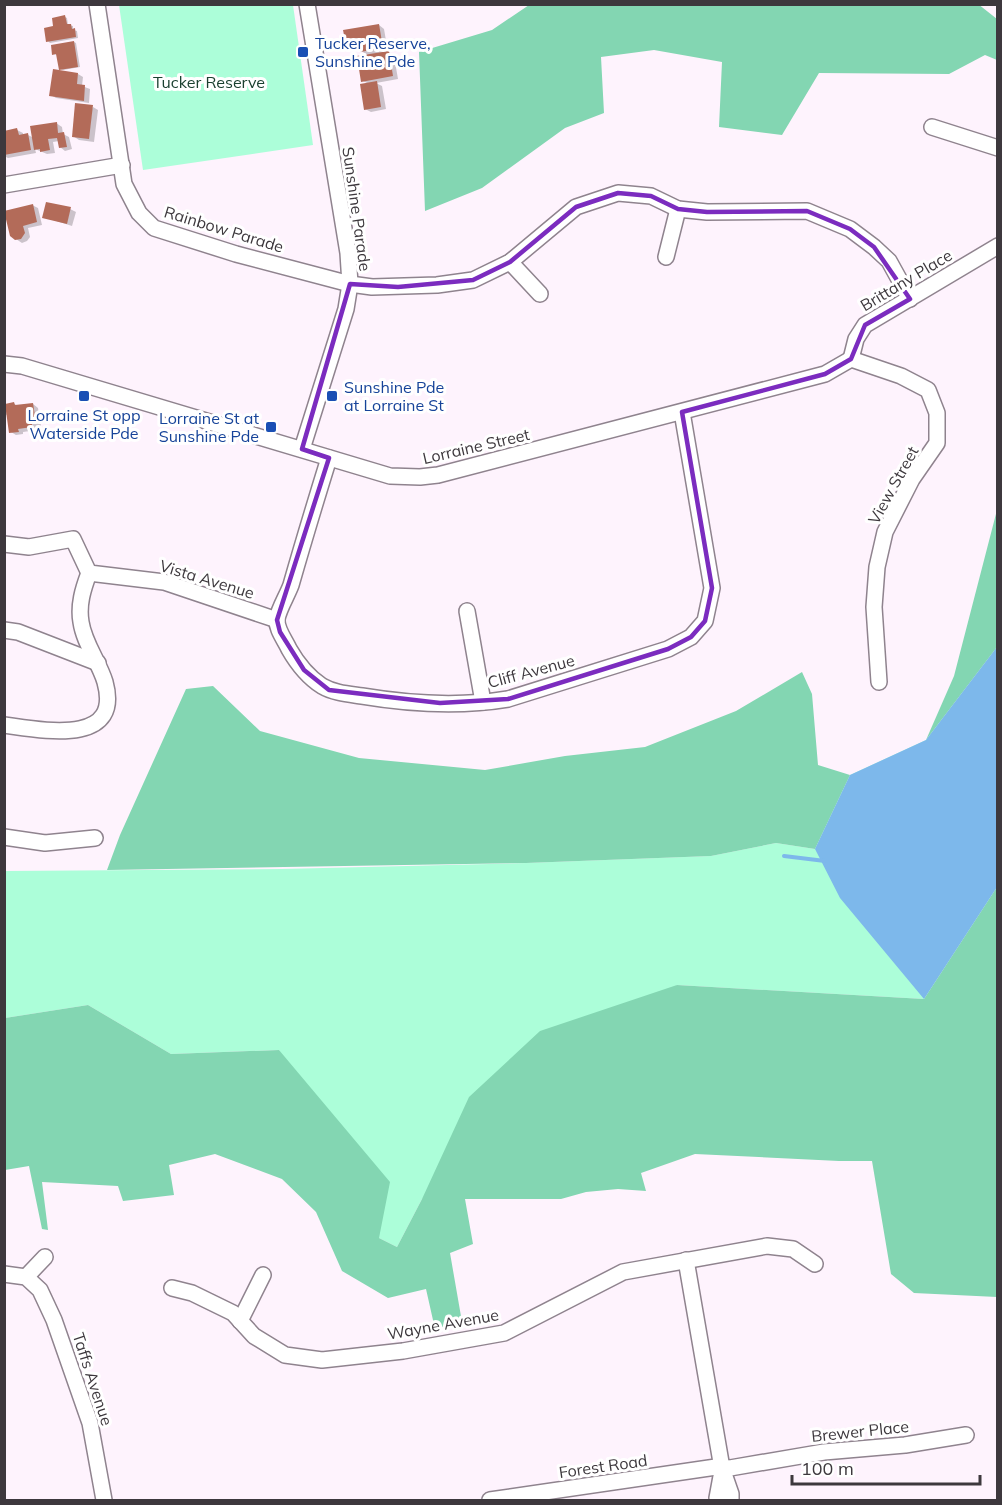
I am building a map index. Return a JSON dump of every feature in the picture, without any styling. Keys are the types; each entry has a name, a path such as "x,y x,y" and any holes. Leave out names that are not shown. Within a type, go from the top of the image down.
{"street":[{"name":"Rainbow Parade","path":"97,4 124,184 139,213 154,228 236,254 350,284 380,287 437,285 473,280 510,262 576,207 618,193 651,196 678,209 707,212 807,211 850,229 874,247 889,261 910,299"},
{"name":"Sunshine Parade","path":"302,449 346,309 350,284 348,253 307,4"},
{"path":"932,127 998,148"},
{"path":"4,185 122,165"},
{"path":"666,257 678,209"},
{"name":"Brittany Place","path":"851,359 856,339 865,325 998,246"},
{"path":"510,262 540,294"},
{"name":"Lorraine Street","path":"4,364 22,366 390,476 420,477 438,475 825,374 851,359"},
{"name":"View Street","path":"851,359 901,376 928,390 937,413 937,443 912,479 885,532 877,567 874,607 879,681"},
{"name":"Cliff Avenue","path":"277,620 280,632 295,658 314,680 329,690 385,699 449,704 508,699 668,649 691,637 705,621 712,588 682,412"},
{"path":"277,620 288,595 329,458"},
{"path":"4,544 29,547 73,539 89,573 81,594 81,622 105,682 108,701 102,717 86,728 57,732 4,725"},
{"name":"Vista Avenue","path":"89,573 164,582 277,620"},
{"path":"467,611 483,702"},
{"path":"4,630 18,632 98,663"},
{"path":"4,837 45,843 95,838"},
{"name":"Wayne Avenue","path":"172,1288 212,1301 233,1313 254,1336 285,1355 322,1360 403,1351 504,1333 623,1272 768,1246 793,1249 815,1263"},
{"path":"4,1274 26,1277 45,1257"},
{"path":"686,1260 723,1468 722,1500"},
{"path":"240,1321 263,1275"},
{"name":"Taffs Avenue","path":"26,1277 40,1290 54,1320 90,1423 104,1500"},
{"name":"Brewer Place","path":"723,1468 824,1452 905,1445 966,1435"},
{"name":"Forest Road","path":"490,1500 723,1468"}],"highlighted area":[{"path":"618,193 651,196 678,209 707,212 807,211 850,229 874,247 910,299 865,325 851,359 825,374 682,412 712,588 705,621 691,637 668,649 508,699 440,703 329,690 304,670 280,632 277,620 329,458 302,449 350,284 398,287 473,280 510,262 576,207"}],"green space":[{"path":"978,4 997,19 997,60 985,55 949,74 819,73 782,135 719,127 722,62 654,50 601,57 604,113 565,128 482,188 425,211 419,52 492,30 529,5"},
{"name":"Tucker Reserve","path":"119,5 293,5 313,145 143,170"},
{"path":"997,510 997,647 926,740 954,676"},
{"path":"997,647 997,887 924,999 677,985 422,1199 397,1247 379,1238 279,1050 171,1054 88,1005 5,1018 5,871 282,869 526,863 711,856 776,843 815,849 850,775 926,740"},
{"path":"802,672 812,694 818,765 850,775 815,849 776,843 711,856 526,863 107,870 120,835 186,689 213,686 260,731 359,758 485,770 565,756 645,747 736,711"},
{"path":"997,887 997,1297 914,1293 891,1274 872,1161 695,1154 641,1173 646,1191 618,1189 586,1192 561,1199 465,1199 473,1244 450,1253 462,1322 435,1329 426,1289 388,1298 342,1271 316,1212 282,1179 215,1154 169,1165 174,1195 123,1201 118,1186 42,1182 48,1230 42,1229 29,1166 5,1170 5,1018 88,1005 171,1054 279,1050 390,1182 379,1238 397,1247 469,1097 540,1031 677,985 924,999"}],"water":[{"path":"997,647 997,887 924,999 840,898 815,849 850,775 926,740"}],"building":[{"path":"65,15 67,24 71,24 72,29 75,28 76,37 46,42 44,28 53,26 52,18"},
{"path":"379,24 383,48 360,52 357,38 345,40 343,30"},
{"path":"74,41 78,67 59,70 56,54 52,55 51,45"},
{"path":"389,51 393,76 361,82 357,56"},
{"path":"53,69 78,73 77,84 85,85 84,101 49,96"},
{"path":"377,81 381,107 364,110 360,84"},
{"path":"75,103 93,105 89,139 72,137"},
{"path":"57,122 58,133 64,132 67,147 59,148 57,138 48,139 50,150 40,152 40,149 34,150 30,126"},
{"path":"17,128 19,135 28,133 31,150 4,155 4,131"},
{"path":"46,202 71,207 67,224 42,218"},
{"path":"33,204 37,222 23,226 25,233 21,239 15,240 10,236 4,211"},
{"path":"14,402 15,405 33,403 36,423 32,424 32,427 18,429 19,432 9,433 5,404"}],"waterway":[{"path":"784,856 825,861"}],"place":[{"name":"Tucker Reserve, Sunshine Pde","path":"303,52"},
{"name":"Lorraine St opp Waterside Pde","path":"84,396"},
{"name":"Sunshine Pde at Lorraine St","path":"332,396"},
{"name":"Lorraine St at Sunshine Pde","path":"271,427"}]}
